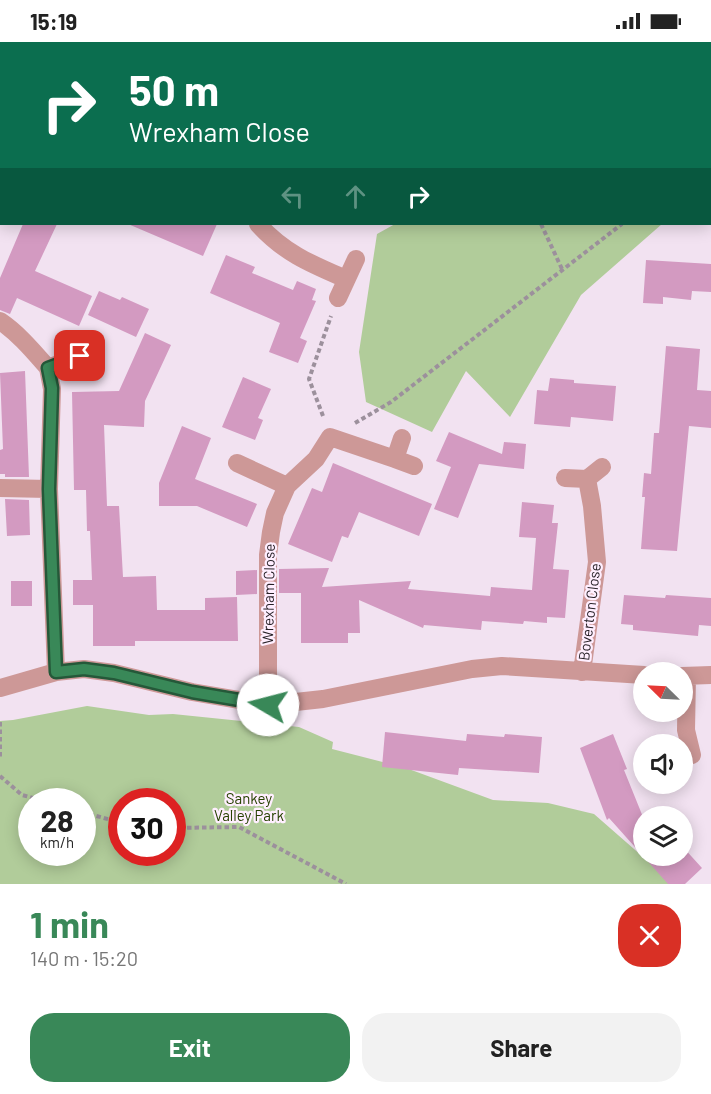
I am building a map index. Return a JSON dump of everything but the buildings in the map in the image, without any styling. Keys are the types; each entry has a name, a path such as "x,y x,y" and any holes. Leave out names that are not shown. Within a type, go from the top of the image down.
{"street":[{"path":"259,225 285,250 346,279"},
{"path":"338,298 356,259"},
{"path":"0,321 10,327 48,368 52,388 49,489 56,672"},
{"path":"48,368 80,356"},
{"path":"333,438 414,466"},
{"name":"Wrexham Close","path":"268,705 268,555 275,513 287,486 316,459 333,438"},
{"path":"395,459 402,438"},
{"path":"237,463 287,486"},
{"path":"565,478 587,479 602,467"},
{"name":"Boverton Close","path":"582,672 597,562 587,479"},
{"path":"0,488 49,489"},
{"path":"0,688 56,672 84,669 114,673 192,692 268,705 323,699 472,669 502,666 633,674"},
{"path":"693,676 711,675"}],"path":[{"path":"541,225 562,270"},
{"path":"338,298 309,379 333,438 391,402 621,225"},
{"path":"0,722 0,759"},
{"path":"0,776 18,792"},
{"path":"186,828 239,826 346,884"}],"green space":[{"path":"393,225 661,225 581,295 510,417 466,371 432,432 366,402 359,352 377,234"},
{"name":"Sankey Valley Park","path":"87,706 149,715 173,714 299,727 333,742 332,749 406,768 493,800 548,803 594,814 633,848 633,866 653,866 674,884 0,884 0,721"}],"route":[{"path":"80,356 48,368 52,388 49,489 56,672 84,669 114,673 192,692 268,705"}]}
